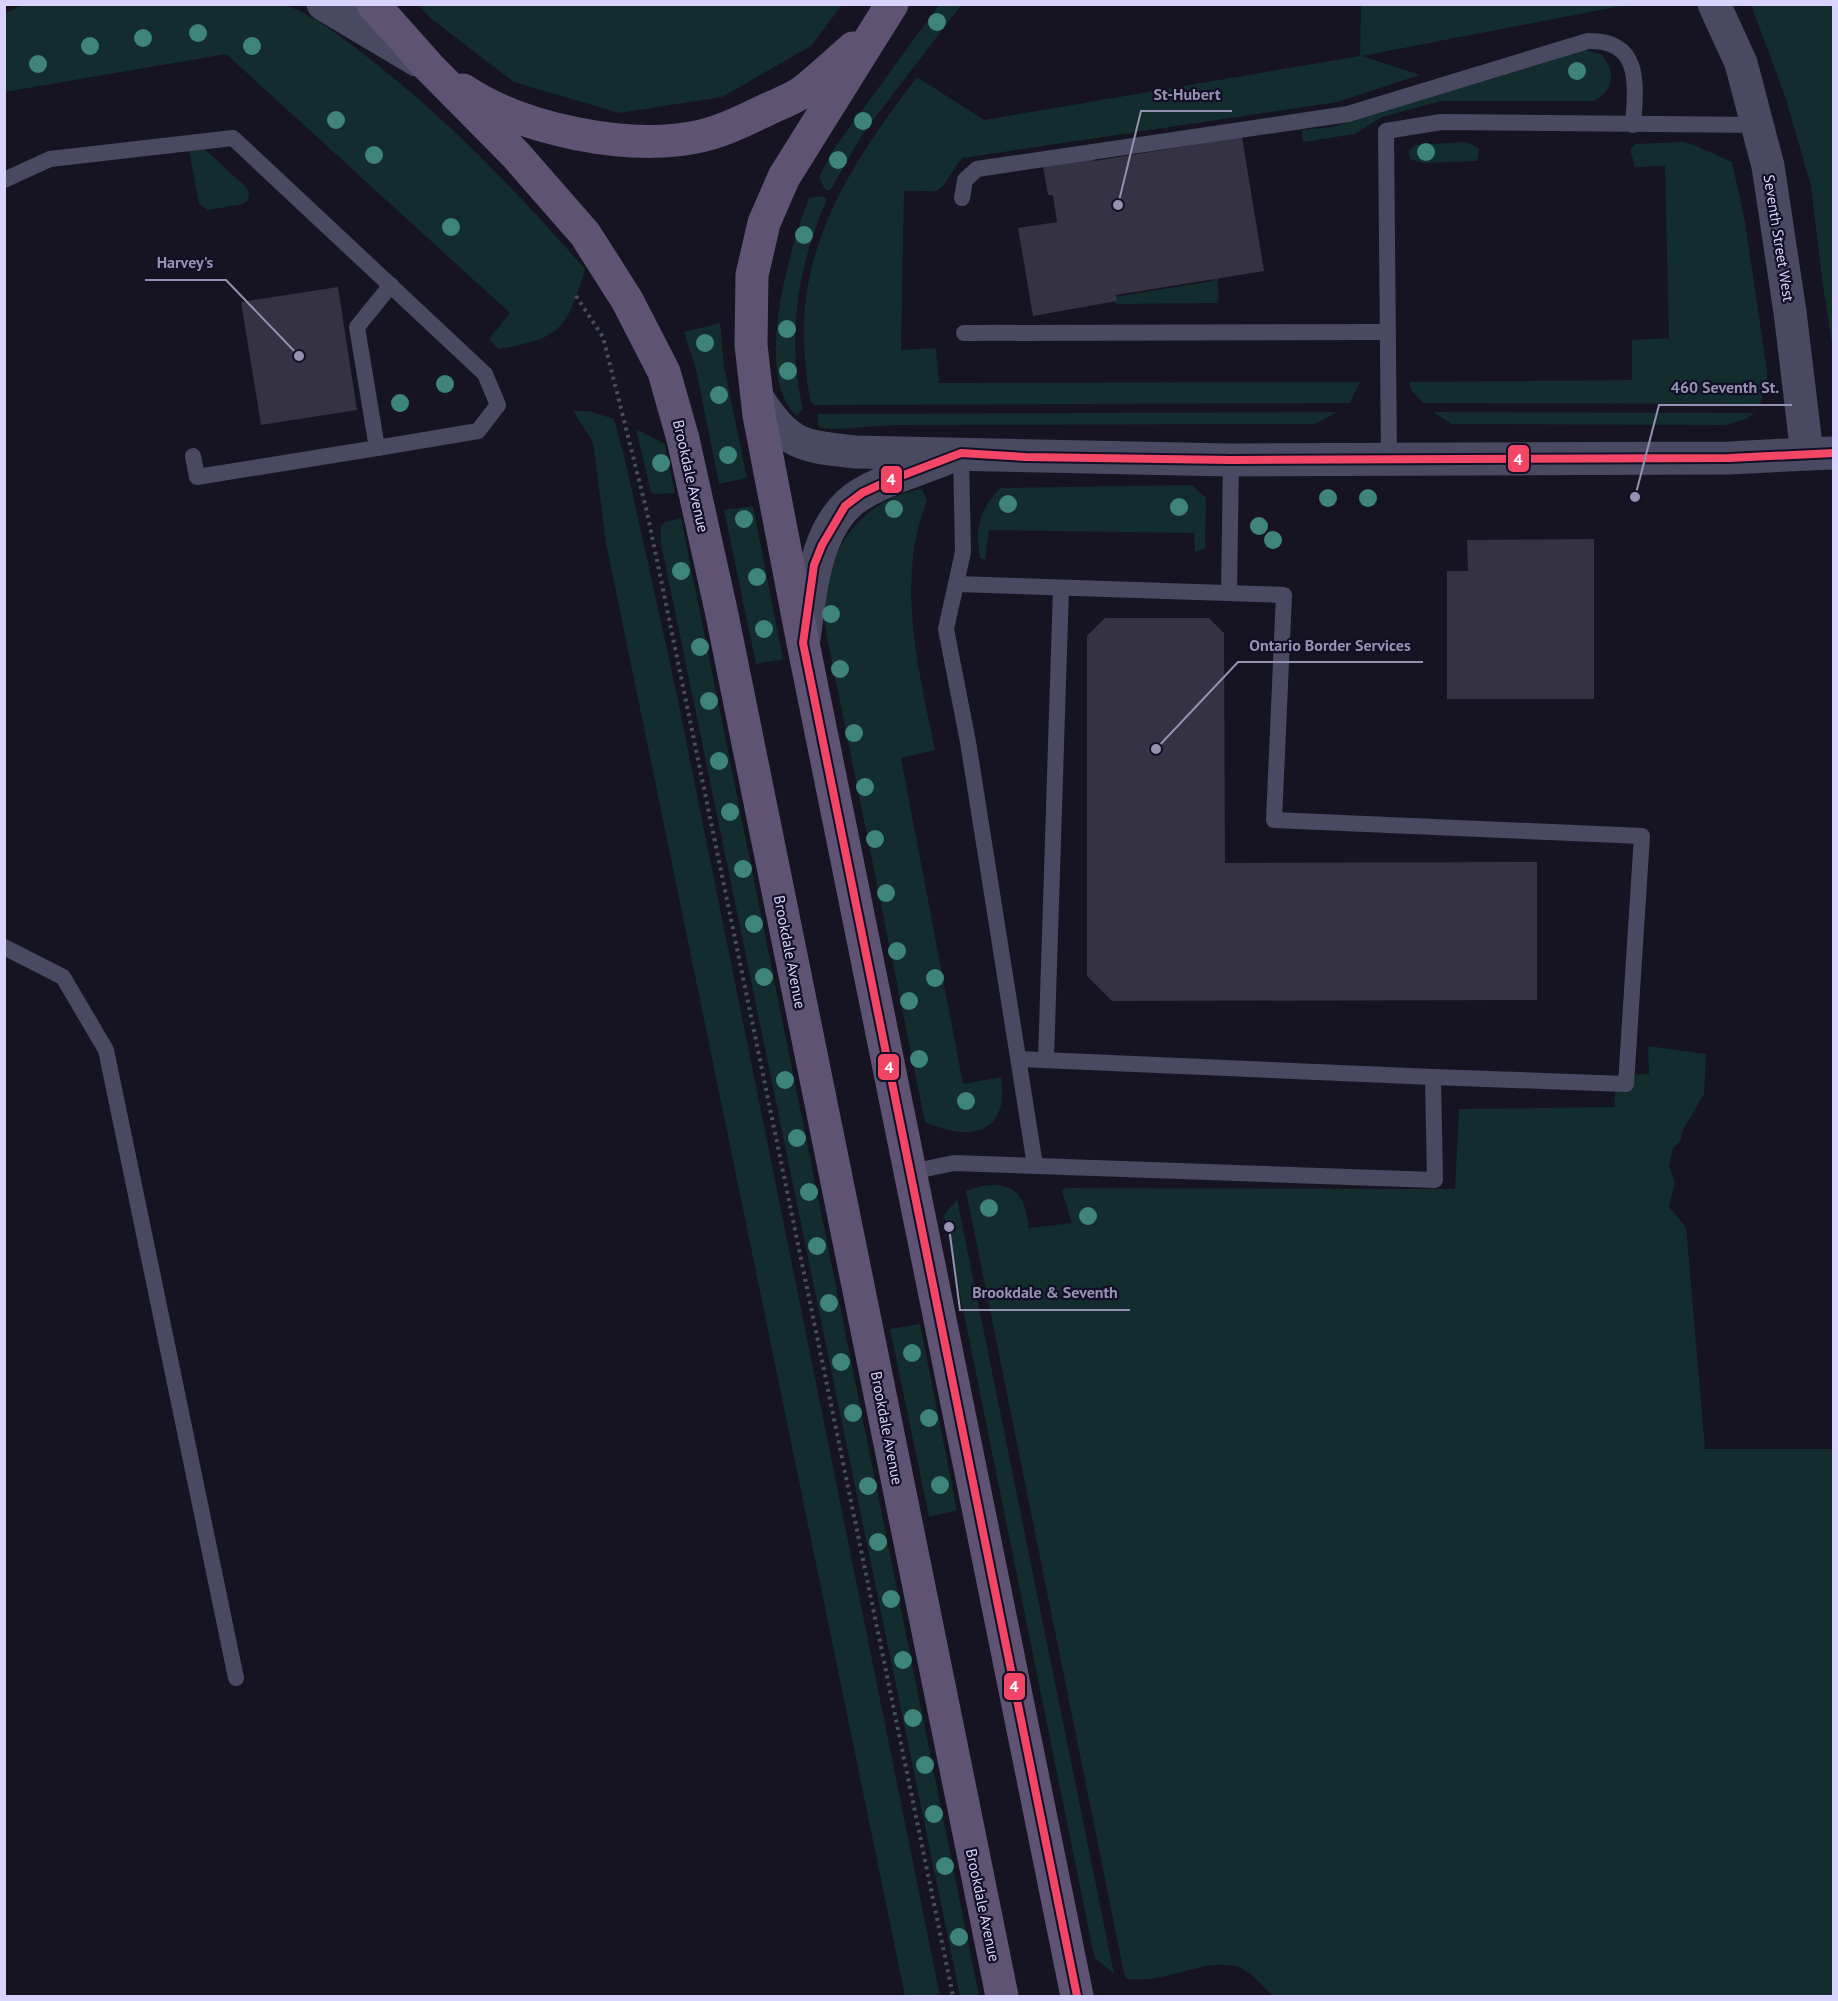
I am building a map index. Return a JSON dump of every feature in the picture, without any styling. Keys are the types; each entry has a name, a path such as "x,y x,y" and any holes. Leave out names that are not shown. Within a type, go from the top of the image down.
{"main road":[{"name":"Brookdale Avenue","path":"373,4 429,67 516,155 585,234 627,300 664,372 688,460 721,610 1002,1996"},
{"path":"429,67 468,93 542,124 574,134 612,139 662,141 700,137 727,129 800,94 887,14"},
{"path":"887,14 784,177 764,223 752,275 751,345 758,399 803,643 1077,1996"}],"street":[{"path":"323,4 429,67"},
{"name":"Seventh Street West","path":"1714,4 1741,63 1759,125 1768,166 1788,300 1820,454"},
{"path":"758,399 781,430 810,447 855,452 1231,460 1717,458 1820,454"},
{"path":"803,643 814,565 822,544 845,506 862,493 879,485 961,453"}],"lane":[{"path":"962,198 965,180 977,169 1348,114 1588,41 1615,44 1628,58 1635,79 1633,125"},
{"path":"1389,459 1386,131 1442,122 1759,125"},
{"path":"4,180 50,159 233,138 485,374 498,405 478,430 377,448 196,477 193,456"},
{"path":"377,448 357,327 391,285"},
{"path":"964,333 1388,332"},
{"path":"961,453 963,552 946,629 968,742 1035,1165"},
{"path":"1229,593 1231,460"},
{"path":"956,584 1284,595 1274,820 1642,836 1626,1084 1019,1059"},
{"path":"1046,1060 1061,588"},
{"path":"4,947 63,977 106,1050 236,1678"},
{"path":"911,1172 954,1163 1435,1180 1432,1077"}],"path":[{"path":"576,296 603,337 646,512 953,1996"}],"green space":[{"path":"25,4 283,4 320,22 404,86 459,135 511,187 585,269 573,306 558,328 548,335 535,341 498,349 489,339 510,313 226,54 5,92 5,13"},
{"path":"419,5 842,5 811,46 722,97 619,113 514,82 430,18"},
{"path":"939,5 961,5 862,135 830,191 825,189 819,177 833,150"},
{"path":"1361,5 1626,5 1362,56 1420,75 1337,102 963,158 939,189 904,191 901,350 936,348 939,383 1360,382 1350,403 814,405 810,400 805,362 804,323 807,288 815,255 841,191 858,161 917,77 984,120 1360,56"},
{"path":"1751,5 1833,5 1833,350 1811,186 1785,96"},
{"path":"1584,50 1601,54 1611,73 1606,91 1594,101 1442,101 1382,117 1355,134 1303,142 1302,130 1332,127"},
{"path":"1467,142 1479,149 1477,161 1422,163 1410,159 1409,151 1415,145"},
{"path":"1682,142 1692,144 1732,162 1745,222 1767,371 1767,383 1760,404 1423,403 1412,391 1409,382 1632,380 1632,340 1669,338 1665,166 1635,167 1630,149 1636,144"},
{"path":"200,145 246,187 249,192 248,200 243,204 208,210 199,204 189,150"},
{"path":"822,196 827,199 809,250 798,302 795,329 796,356 803,409 797,416 784,397 777,372 776,342 779,310 793,247 809,198"},
{"path":"1217,274 1219,297 1217,303 1115,304 1114,297 1213,281"},
{"path":"720,323 724,366 747,478 719,484 696,369 684,332"},
{"path":"573,411 589,411 614,419 625,459 675,686 940,1996 905,1996 606,543 593,442"},
{"path":"1337,412 1315,424 896,425 838,429 819,428 817,414"},
{"path":"1433,412 1755,413 1743,420 1725,425 1451,424"},
{"path":"636,429 665,444 675,493 651,492"},
{"path":"1192,485 1206,498 1205,548 1195,552 1194,533 989,530 985,560 980,558 978,537 980,520 987,505 1000,488"},
{"path":"922,489 927,501 912,562 911,594 917,657 935,750 901,758 963,1084 1001,1077 1002,1096 999,1111 993,1122 983,1129 971,1132 957,1132 925,1122 823,613 828,576 844,540 855,525 885,502 902,494"},
{"path":"753,506 783,659 756,664 724,510"},
{"path":"681,518 979,1996 960,1996 661,543 661,526 665,522"},
{"path":"1648,1046 1706,1054 1704,1094 1683,1130 1680,1142 1673,1148 1669,1167 1675,1182 1669,1207 1686,1227 1705,1449 1833,1449 1833,1996 1274,1996 1248,1972 1230,1965 1201,1967 1140,1980 1125,1978 966,1191 982,1186 999,1185 1014,1191 1024,1205 1029,1228 1072,1223 1062,1191 1066,1188 1455,1189 1459,1109 1614,1107 1617,1075 1649,1074"},
{"path":"957,1199 1114,1974 1095,1958 1092,1946 944,1215"},
{"path":"920,1324 957,1510 929,1517 890,1329"}],"building":[{"path":"1242,137 1264,271 1116,295 1117,301 1033,316 1018,228 1057,222 1053,195 1048,195 1043,166 1092,154 1094,161"},
{"path":"338,287 357,410 261,425 241,302"},
{"path":"1594,539 1594,699 1447,699 1447,571 1468,571 1467,540"},
{"path":"1105,618 1209,618 1224,633 1225,863 1537,862 1537,1000 1112,1001 1087,976 1087,636"}],"transit line":[{"name":"4","path":"1077,1996 803,643 814,565 822,545 845,506 862,493 961,453 1025,457 1231,460 1729,458 1834,453"}],"place":[{"name":"St-Hubert","path":"1118,205"},
{"name":"Harvey's","path":"299,356"},
{"name":"460 Seventh St.","path":"1635,497"},
{"name":"Ontario Border Services","path":"1156,749"},
{"name":"Brookdale & Seventh","path":"949,1227"}]}
